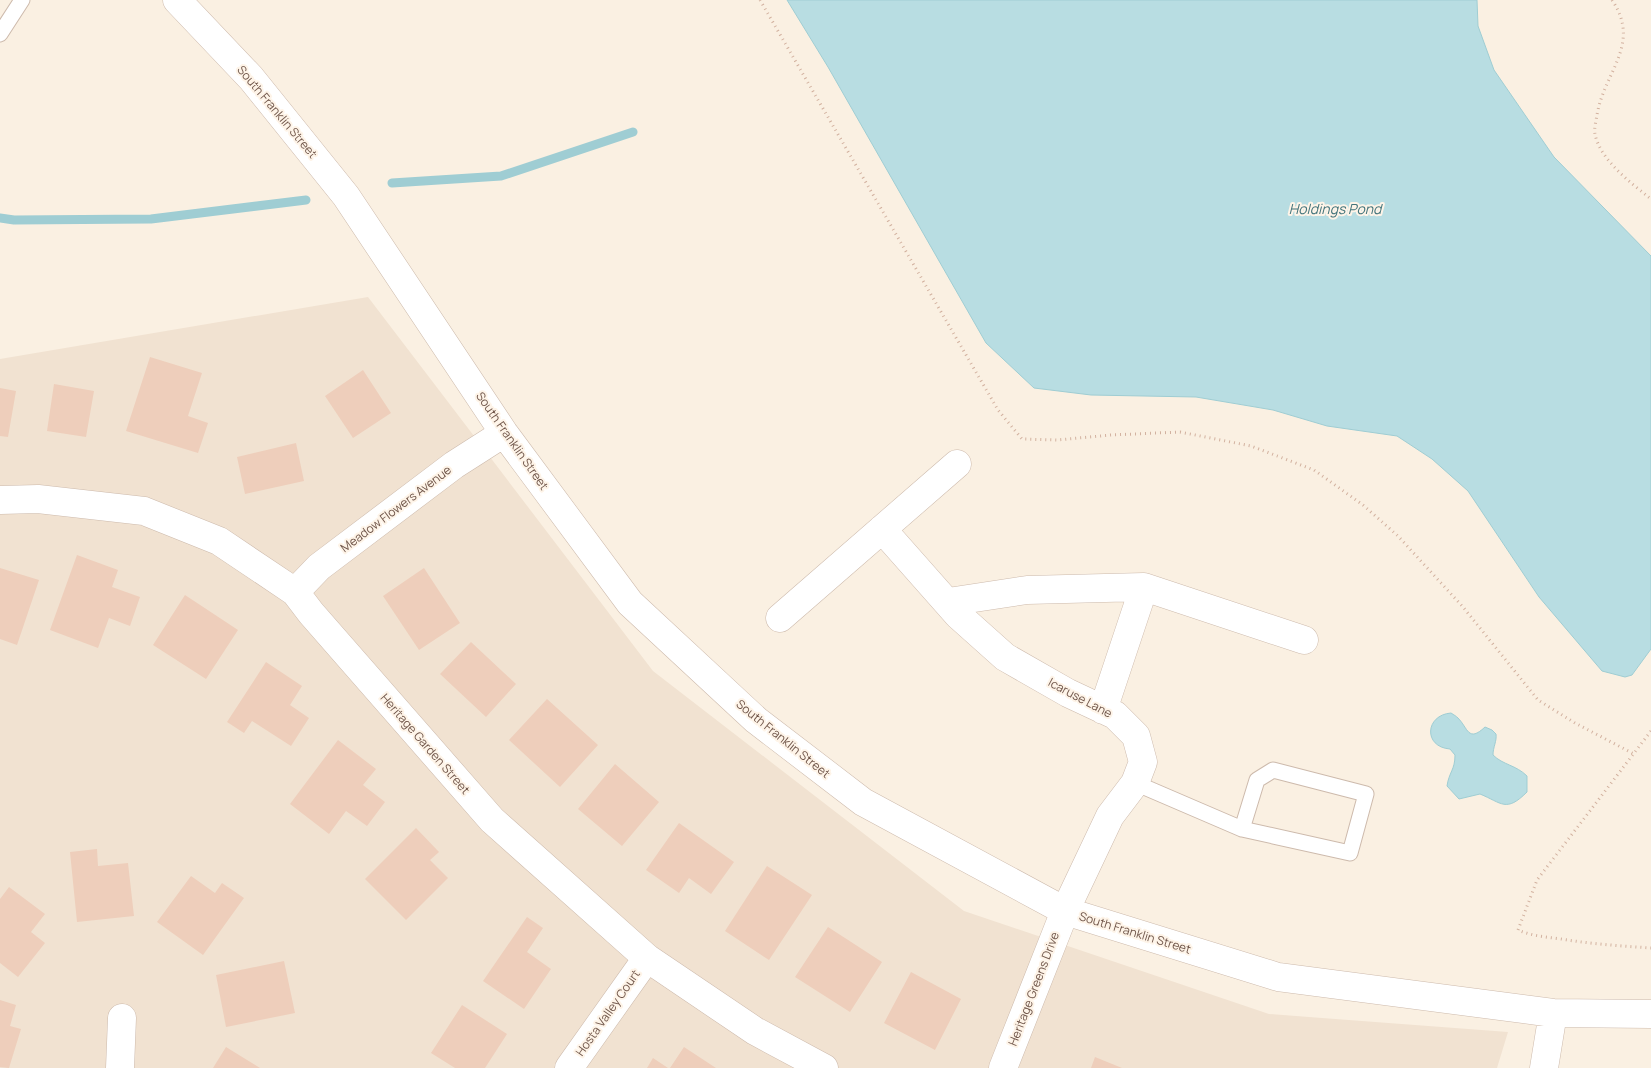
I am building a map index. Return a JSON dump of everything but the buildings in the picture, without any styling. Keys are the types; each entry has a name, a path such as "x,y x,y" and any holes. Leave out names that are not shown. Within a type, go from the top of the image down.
{"street":[{"name":"South Franklin Street","path":"177,0 251,78 346,196 504,433 630,603 756,720 863,802 1064,911 1278,978 1553,1013 1651,1014"},
{"name":"Meadow Flowers Avenue","path":"295,592 319,567 358,537 454,465 504,433"},
{"path":"780,618 957,464"},
{"name":"Heritage Garden Street","path":"0,500 38,499 144,511 219,541 295,592 311,614 492,820 647,958 754,1031 824,1068"},
{"name":"Icaruse Lane","path":"882,529 958,615 1005,657 1068,693 1114,715 1136,736 1143,762 1135,783 1110,816 1064,911"},
{"path":"1103,710 1144,587"},
{"path":"948,602 1027,590 1144,587 1304,640"},
{"name":"Heritage Greens Drive","path":"1003,1068 1064,911"},
{"name":"Hosta Valley Court","path":"569,1068 647,958"},
{"path":"1544,1068 1553,1013"},
{"path":"120,1068 122,1018"}],"lane":[{"path":"0,34 22,0"},
{"path":"1135,783 1242,829 1350,853 1366,794 1273,770 1257,780 1242,829"}],"path":[{"path":"760,0 998,410 1022,440 1058,440 1111,435 1180,432 1251,446 1314,470 1363,505 1398,536 1463,607 1538,700 1575,723 1634,754"},
{"path":"1612,0 1624,26 1623,48 1599,106 1594,133 1604,156 1635,187 1651,199"},
{"path":"1651,731 1537,880 1518,930 1530,935 1576,942 1651,948"}],"shaded area":[{"path":"368,297 653,671 964,911 1269,1014 1508,1032 1497,1068 0,1068 0,359"}],"water":[{"name":"Holdings Pond","path":"787,0 1477,0 1478,26 1494,70 1554,157 1651,256 1651,649 1632,675 1625,677 1602,671 1539,597 1468,491 1432,459 1397,436 1327,426 1273,410 1196,397 1091,395 1034,388 986,343 828,67"},
{"path":"1451,713 1472,734 1479,732 1485,727 1496,734 1493,755 1527,776 1527,792 1509,804 1499,803 1480,794 1459,799 1447,786 1455,755 1450,749 1435,743 1431,731 1436,719"}],"waterway":[{"path":"392,183 501,176 633,132"},
{"path":"0,218 14,220 151,219 306,200"}]}
